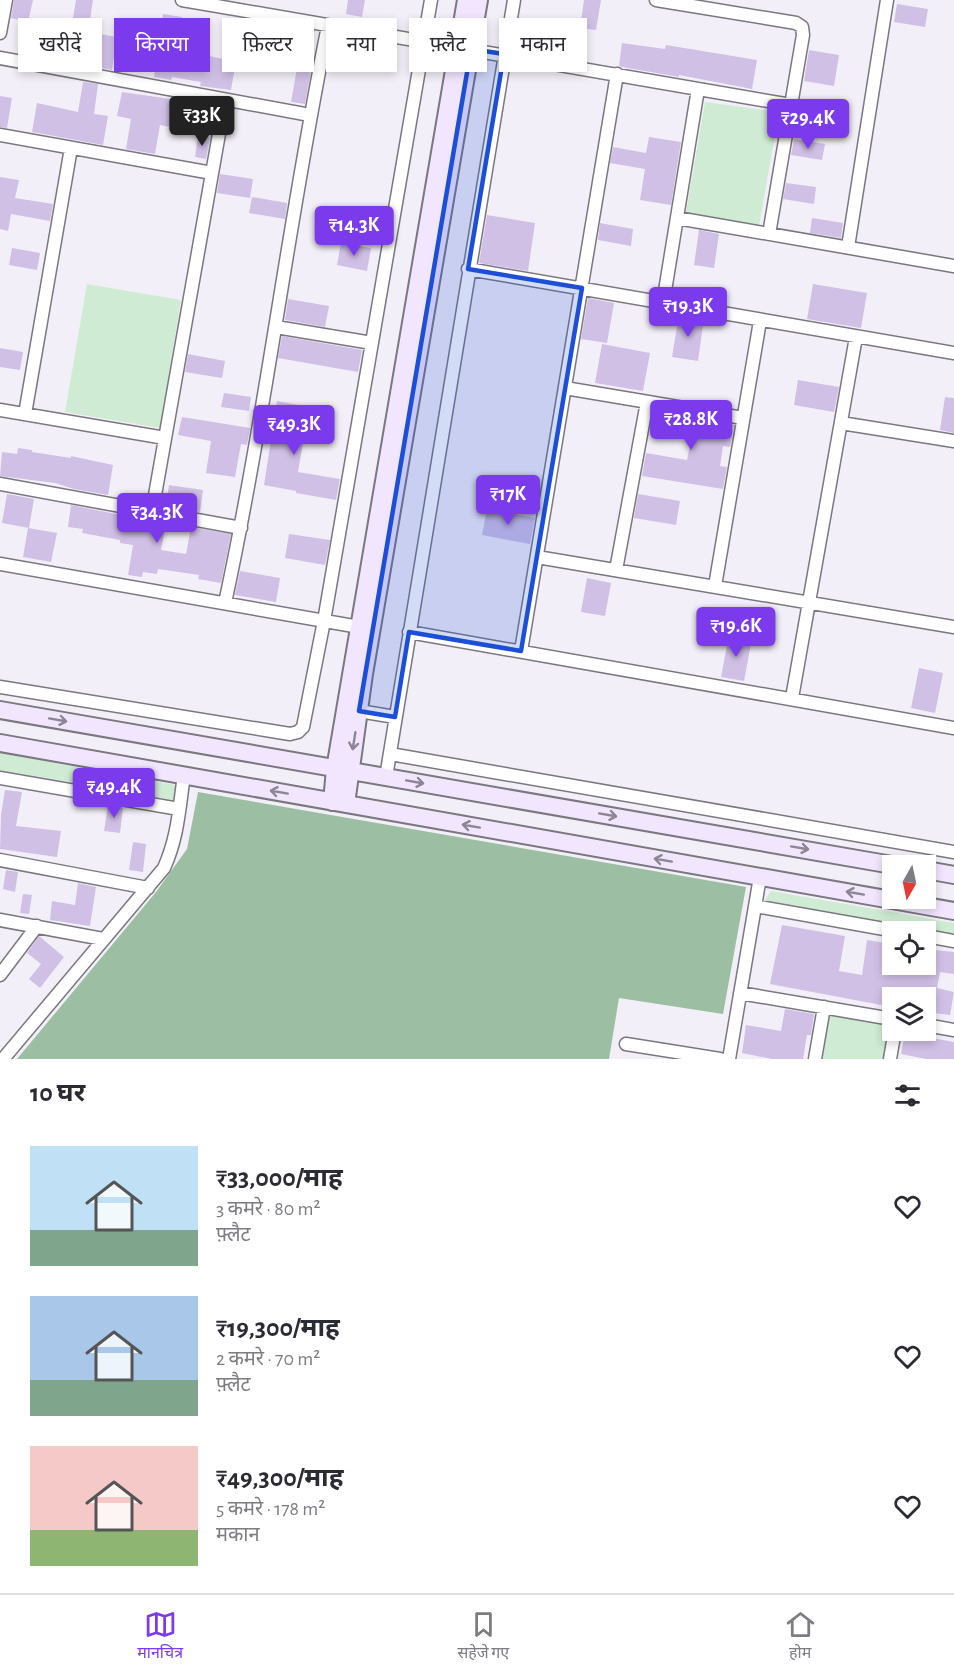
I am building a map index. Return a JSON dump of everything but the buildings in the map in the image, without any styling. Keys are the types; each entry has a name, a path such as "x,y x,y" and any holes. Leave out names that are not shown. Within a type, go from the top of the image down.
{"street":[{"path":"0,33 6,0"},
{"path":"182,0 326,26"},
{"path":"428,18 431,0"},
{"path":"465,18 466,0"},
{"path":"473,18 479,0"},
{"path":"511,18 514,0"},
{"path":"656,0 697,4 796,23 802,27 804,35 769,234"},
{"path":"848,248 888,0"},
{"path":"225,603 241,528 310,115 326,36"},
{"path":"0,58 310,115"},
{"path":"587,69 791,105"},
{"path":"0,687 290,734 298,732 303,727 324,621 419,72"},
{"path":"339,803 342,770 460,72"},
{"path":"386,777 501,72"},
{"path":"521,651 617,74"},
{"path":"663,303 698,89"},
{"path":"152,512 225,100"},
{"path":"0,135 212,173"},
{"path":"25,414 71,148"},
{"path":"677,218 954,266"},
{"path":"468,269 954,353"},
{"path":"715,586 760,321"},
{"path":"276,327 372,343"},
{"path":"792,698 856,337"},
{"path":"565,388 744,418"},
{"path":"616,570 647,402"},
{"path":"0,410 165,438"},
{"path":"841,423 954,441"},
{"path":"0,484 241,528"},
{"path":"537,557 954,627"},
{"path":"0,564 366,628"},
{"path":"342,770 358,711 366,628"},
{"path":"409,632 954,728"},
{"path":"0,710 882,863"},
{"path":"358,711 395,717"},
{"path":"0,744 954,910"},
{"path":"390,754 954,852"},
{"path":"3,1059 164,868 178,829 184,776"},
{"path":"0,778 179,809"},
{"path":"0,860 148,888"},
{"path":"936,872 954,875"},
{"path":"729,1059 760,877"},
{"path":"755,906 882,928"},
{"path":"0,920 103,939"},
{"path":"0,975 37,926"},
{"path":"936,938 954,941"},
{"path":"740,993 882,1017"},
{"path":"815,1059 824,1007"},
{"path":"936,1027 954,1030"},
{"path":"890,1059 893,1041"},
{"path":"626,1044 720,1059"}],"highlighted area":[{"path":"471,49 504,54 468,269 582,288 521,651 409,632 395,717 359,711"}],"green space":[{"path":"705,102 779,112 759,226 686,213"},
{"path":"87,284 181,300 160,428 65,412"},
{"path":"0,753 176,785 174,800 0,770"},
{"path":"198,792 746,887 723,1014 619,998 609,1059 17,1059 156,892 187,849"},
{"path":"771,891 954,923 954,935 936,932 936,921 882,922 764,901"},
{"path":"829,1014 882,1024 882,1041 886,1041 883,1059 821,1059"}]}
